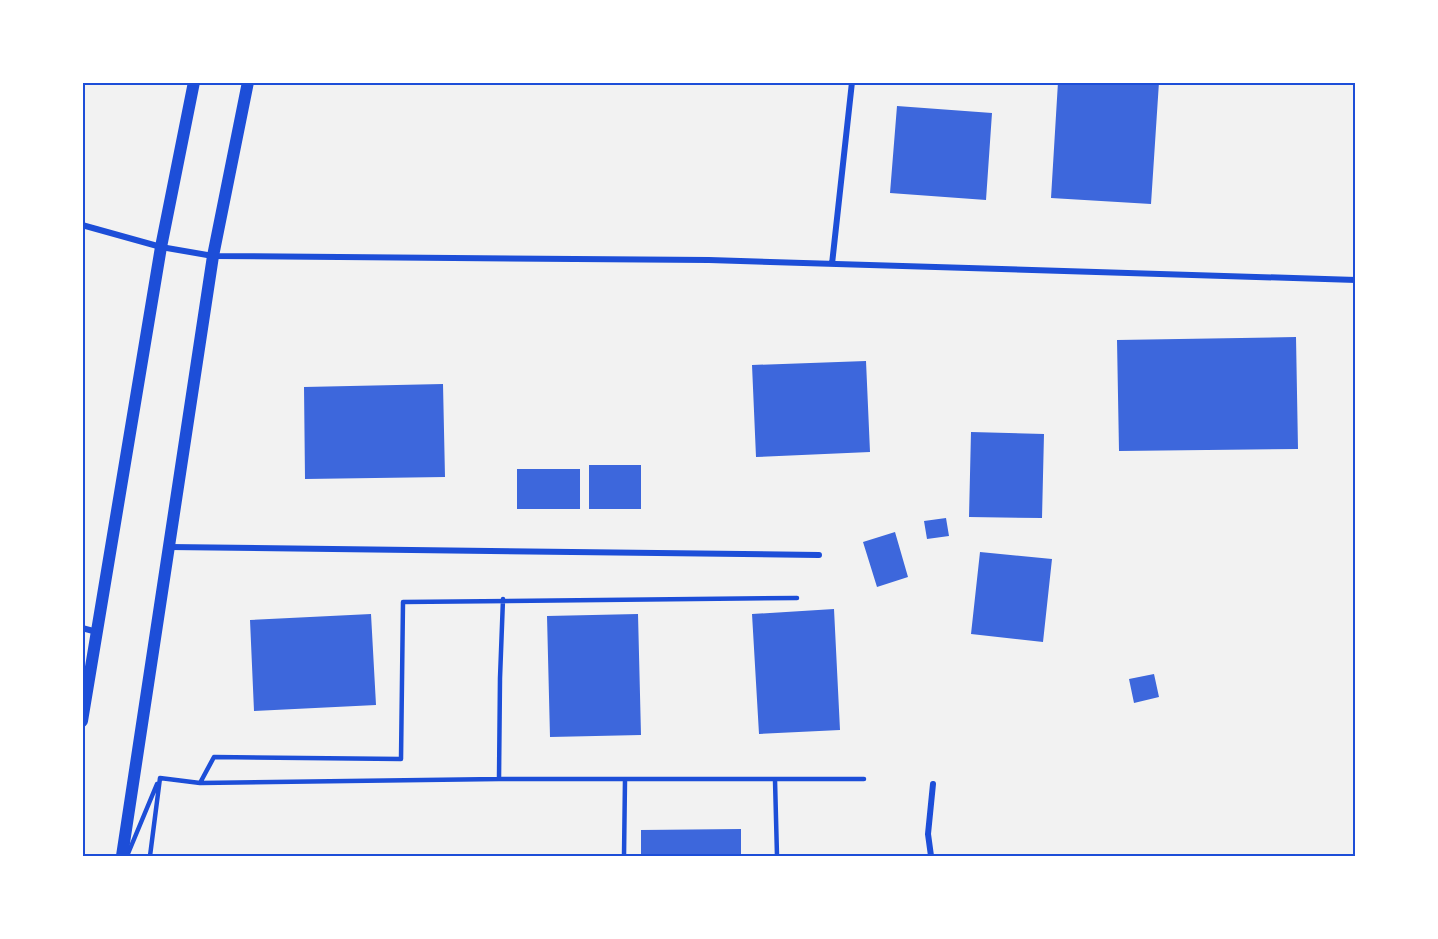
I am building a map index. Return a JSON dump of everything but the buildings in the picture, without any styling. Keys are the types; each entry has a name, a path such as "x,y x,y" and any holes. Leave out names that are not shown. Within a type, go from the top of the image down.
{"main road":[{"path":"82,721 161,247 194,82"},
{"path":"122,856 213,256 248,82"}],"street":[{"path":"832,264 852,82"},
{"path":"82,225 161,247 213,256 710,260 1355,280"},
{"path":"1356,272 1356,288"},
{"path":"168,547 819,555"},
{"path":"82,628 98,632"},
{"path":"931,856 928,834 933,784"}],"lane":[{"path":"200,783 214,757 401,759 403,602 503,599 797,598"},
{"path":"500,779 503,599"},
{"path":"160,778 200,783 500,779 864,779"},
{"path":"127,856 160,778"},
{"path":"150,856 160,778"},
{"path":"624,856 625,780"},
{"path":"775,780 777,856"}]}
